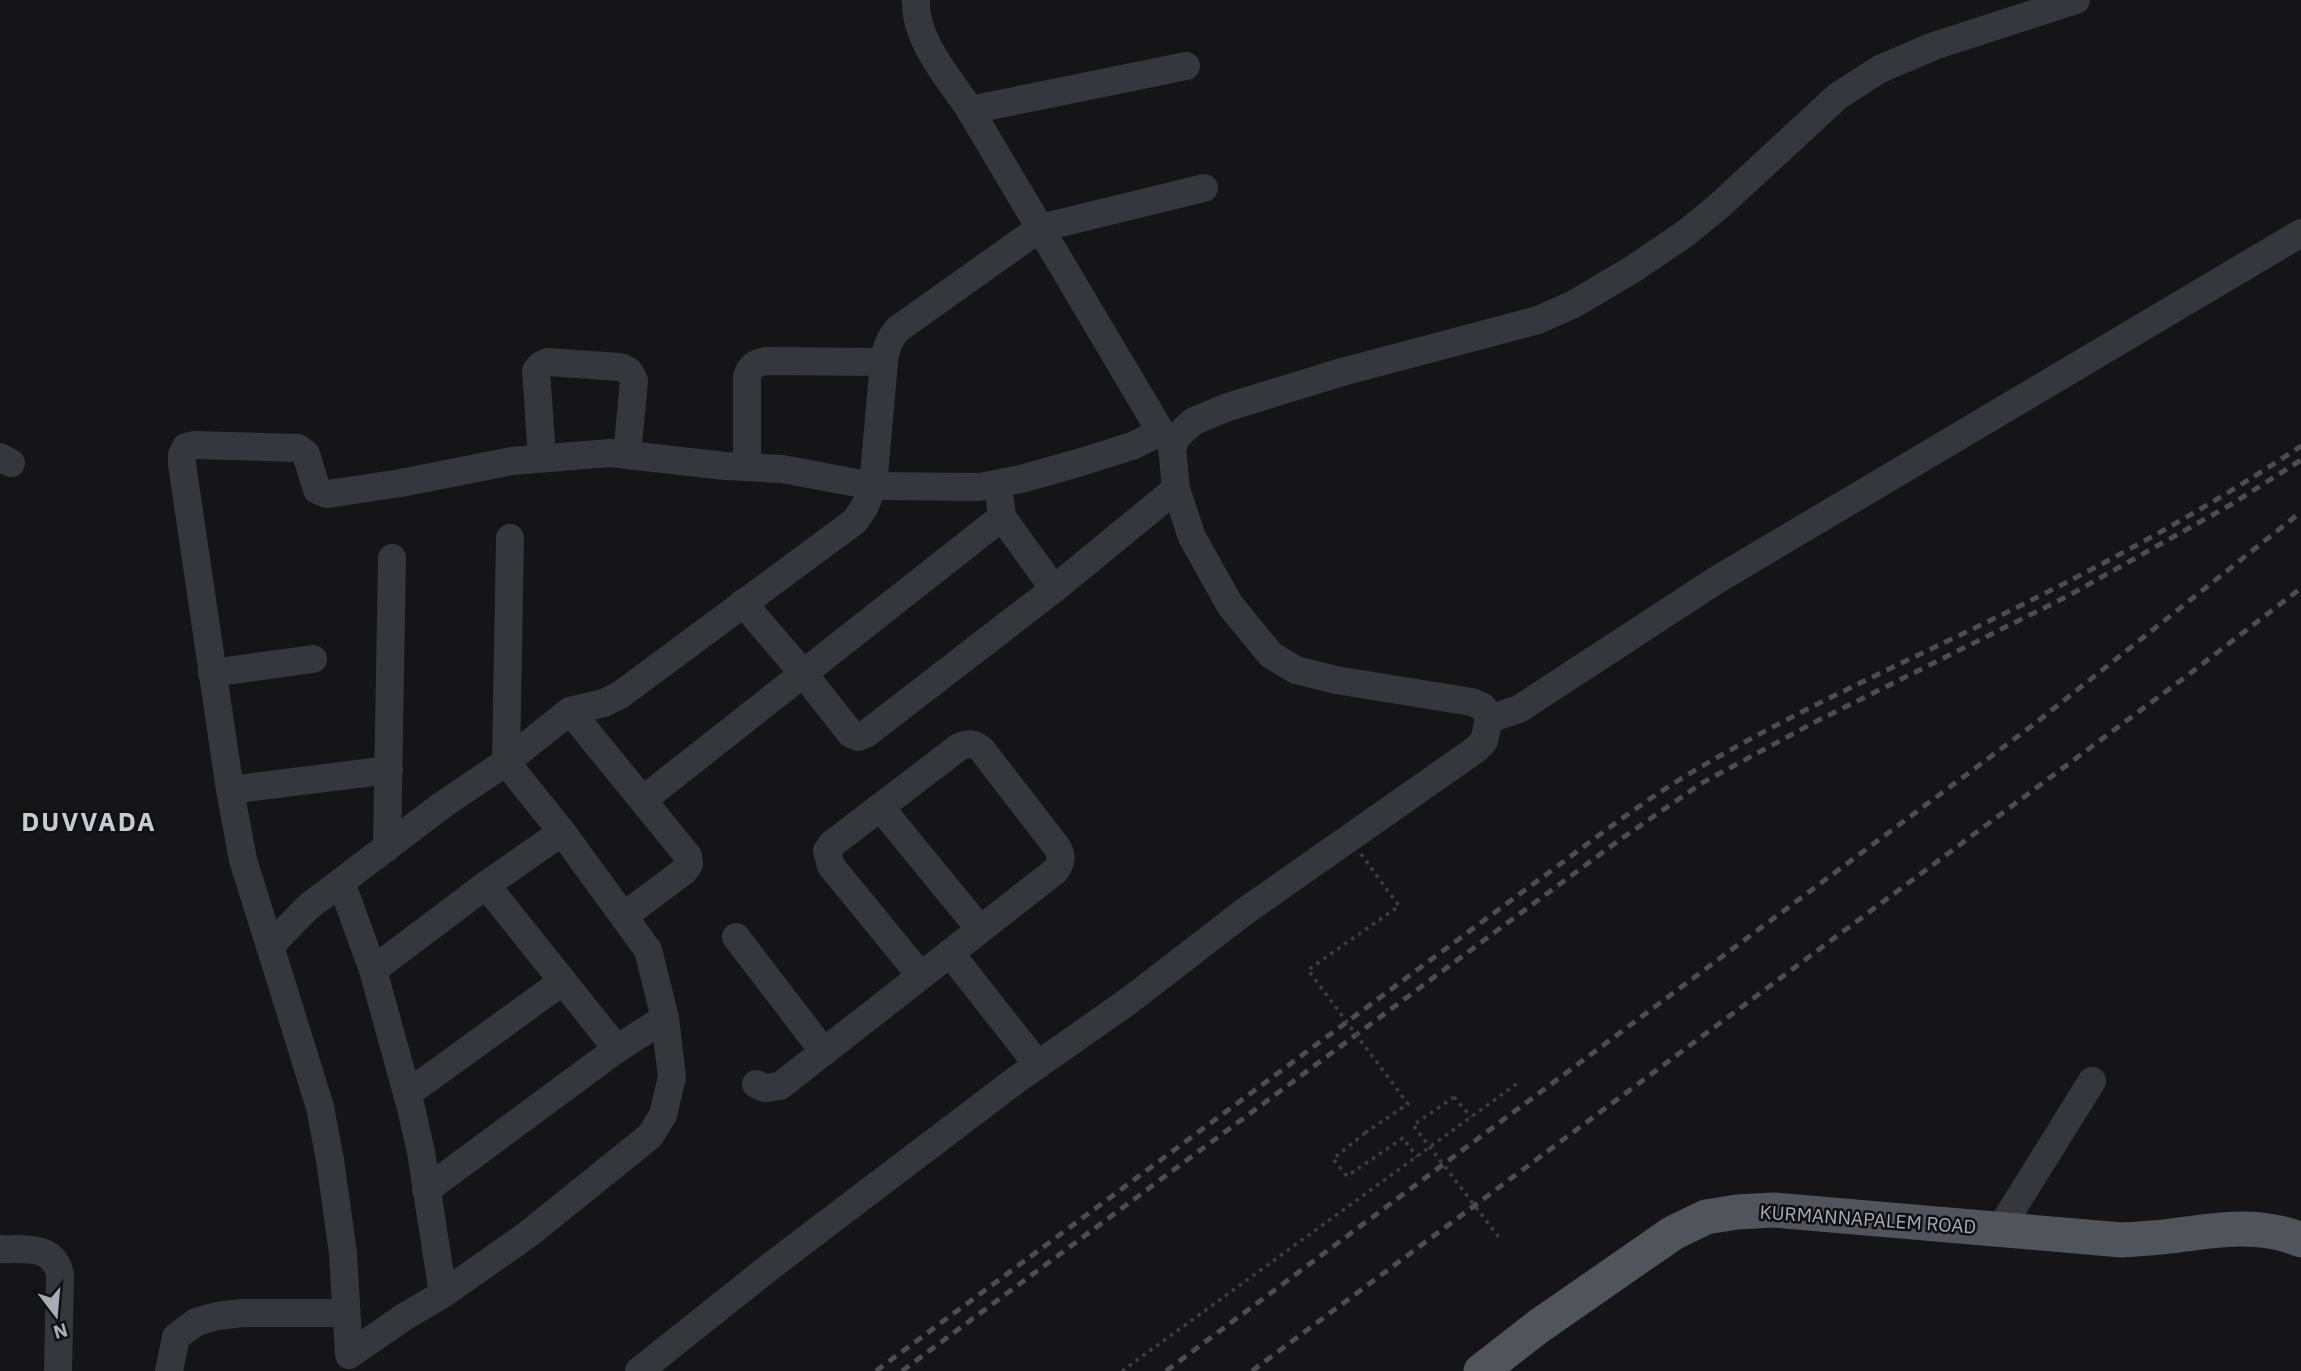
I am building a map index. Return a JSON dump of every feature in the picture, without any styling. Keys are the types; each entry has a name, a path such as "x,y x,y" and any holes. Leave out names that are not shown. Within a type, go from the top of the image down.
{"main road":[{"name":"KURMANNAPALEM ROAD","path":"1481,1371 1539,1326 1673,1233 1706,1217 1737,1212 1774,1210 2122,1240 2257,1228 2301,1240"}],"street":[{"path":"639,1371 910,1160 1130,1000 1244,912 1475,750 1484,741 1489,719 1483,707 1472,702 1336,680 1296,670 1271,655 1230,605 1192,537 1176,489 1168,437 970,110 933,54 919,27 916,0"},
{"path":"347,1363 338,1206 320,1107 243,860 230,790 182,464 181,455 186,447 195,444 298,448 306,454 317,490 327,494 401,483 512,461 610,453 782,468 873,486 998,485 1132,446 1177,436 1194,421 1228,407 1342,372 1538,320 1574,304 1686,233 1838,96 1880,69 1934,47 2076,0"},
{"path":"970,110 1186,66"},
{"path":"270,946 308,907 441,806 506,762 570,711 604,703 620,695 855,521 873,486 885,350 898,329 1040,228 1204,188"},
{"path":"1489,719 1519,709 1715,581 2301,233"},
{"path":"542,457 536,371 548,362 627,368 634,381 627,455"},
{"path":"747,467 747,377 756,362 884,362"},
{"path":"998,485 1002,517 1054,589"},
{"path":"743,603 851,734 858,737 866,734 1054,589 1176,489"},
{"path":"643,799 1002,517"},
{"path":"347,1363 404,1317 443,1294 527,1235 650,1136 663,1115 672,1076 665,1018 649,950 562,832 506,762 510,538"},
{"path":"387,848 393,558"},
{"path":"212,673 313,659"},
{"path":"570,711 688,856 689,863 684,871 624,916"},
{"path":"756,1084 764,1088 780,1086 921,976 1061,864 1057,847 975,744 959,747 832,844 827,851 831,866 921,976"},
{"path":"230,790 388,770"},
{"path":"880,807 980,929"},
{"path":"373,971 486,885 562,832"},
{"path":"341,882 373,971 407,1094 421,1152 443,1294"},
{"path":"486,885 617,1049"},
{"path":"736,937 824,1052"},
{"path":"950,953 1038,1065"},
{"path":"407,1094 563,981"},
{"path":"426,1190 617,1049 665,1018"},
{"path":"2000,1229 2092,1081"},
{"path":"0,1249 38,1250 51,1255 57,1263 60,1274 58,1371"},
{"path":"169,1371 176,1337 196,1322 242,1313 346,1312"}],"path":[{"path":"1349,838 1399,906 1308,970 1408,1104 1333,1159 1347,1176 1403,1138 1417,1157"},
{"path":"1122,1371 1519,1082"},
{"path":"1471,1117 1454,1097 1413,1125 1502,1240"}],"railway":[{"path":"876,1371 1672,784 1802,712 2107,561 2225,494 2301,446"},
{"path":"902,1371 1618,841 1702,783 1813,723 2066,597 2232,504 2301,460"},
{"path":"1166,1371 2033,725 2301,512"},
{"path":"1252,1371 2188,675 2301,588"}],"district":[{"name":"DUVVADA","path":"89,822"}]}
